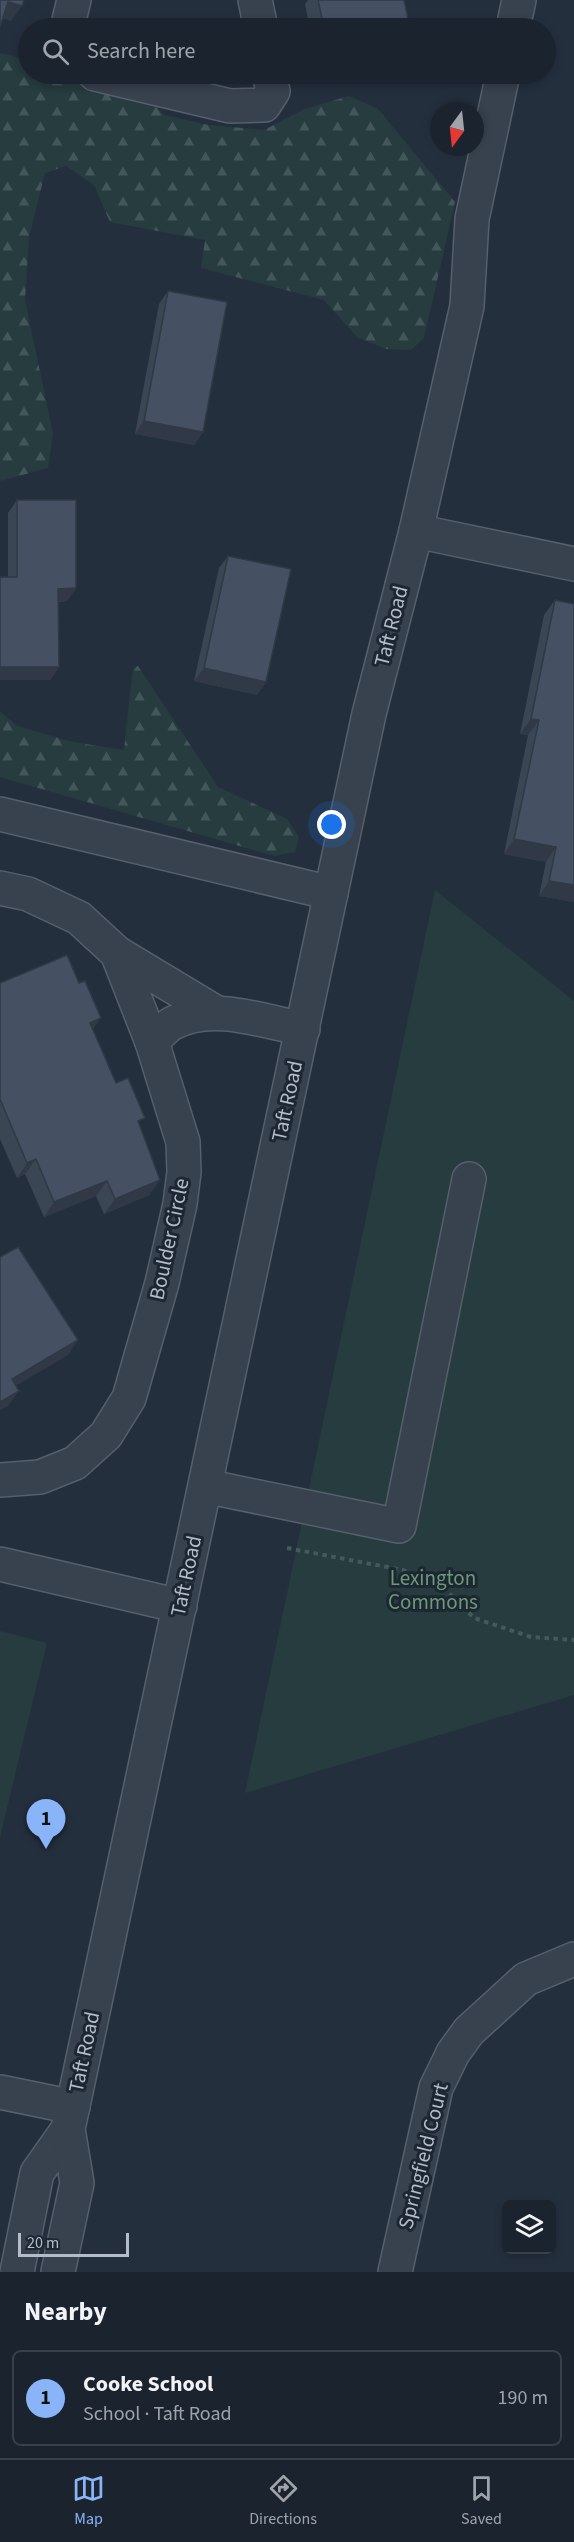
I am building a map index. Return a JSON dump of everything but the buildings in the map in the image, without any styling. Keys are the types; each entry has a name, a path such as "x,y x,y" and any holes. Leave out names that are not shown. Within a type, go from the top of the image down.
{"street":[{"path":"70,18 74,0"},
{"path":"255,0 259,18"},
{"path":"515,18 519,0"},
{"path":"137,84 230,106 264,105 273,92 271,84"},
{"name":"Taft Road","path":"58,2272 77,2183 70,2118 369,714 416,531 467,306 472,219 501,84"},
{"path":"416,531 574,564"},
{"path":"0,814 331,893"},
{"name":"Boulder Circle","path":"0,888 28,894 78,918 117,953 152,1042 183,1142 184,1172 180,1204 162,1283 129,1398 106,1436 75,1463 39,1477 0,1480"},
{"path":"117,953 215,1012 303,1029"},
{"path":"152,1042 171,1024 191,1016 215,1012"},
{"path":"205,1486 399,1526 469,1179"},
{"path":"0,1564 180,1606"},
{"name":"Springfield Court","path":"395,2272 436,2088 453,2054 469,2031 526,1979 574,1959"},
{"path":"0,2092 70,2118"},
{"name":"Taft Road","path":"16,2272 37,2173 70,2118"}],"path":[{"path":"287,1548 403,1570 442,1587 474,1618 531,1637 574,1640"}],"green space":[{"path":"0,53 18,58 18,84 103,84 144,93 164,115 209,125 264,130 305,109 349,96 378,109 455,202 424,338 411,350 386,349 357,337 324,300 201,268 205,240 110,222 94,185 66,166 45,173 29,237 25,300 53,434 48,468 0,481"},
{"path":"138,666 218,787 287,819 299,837 295,852 274,856 0,777 0,711 17,726 73,742 124,750 132,675 134,667"},
{"name":"Lexington Commons","path":"435,890 574,1001 574,1695 245,1793"},
{"path":"0,1631 47,1643 0,1837"}],"place":[{"name":"Cooke School","path":"46,1849"}]}
